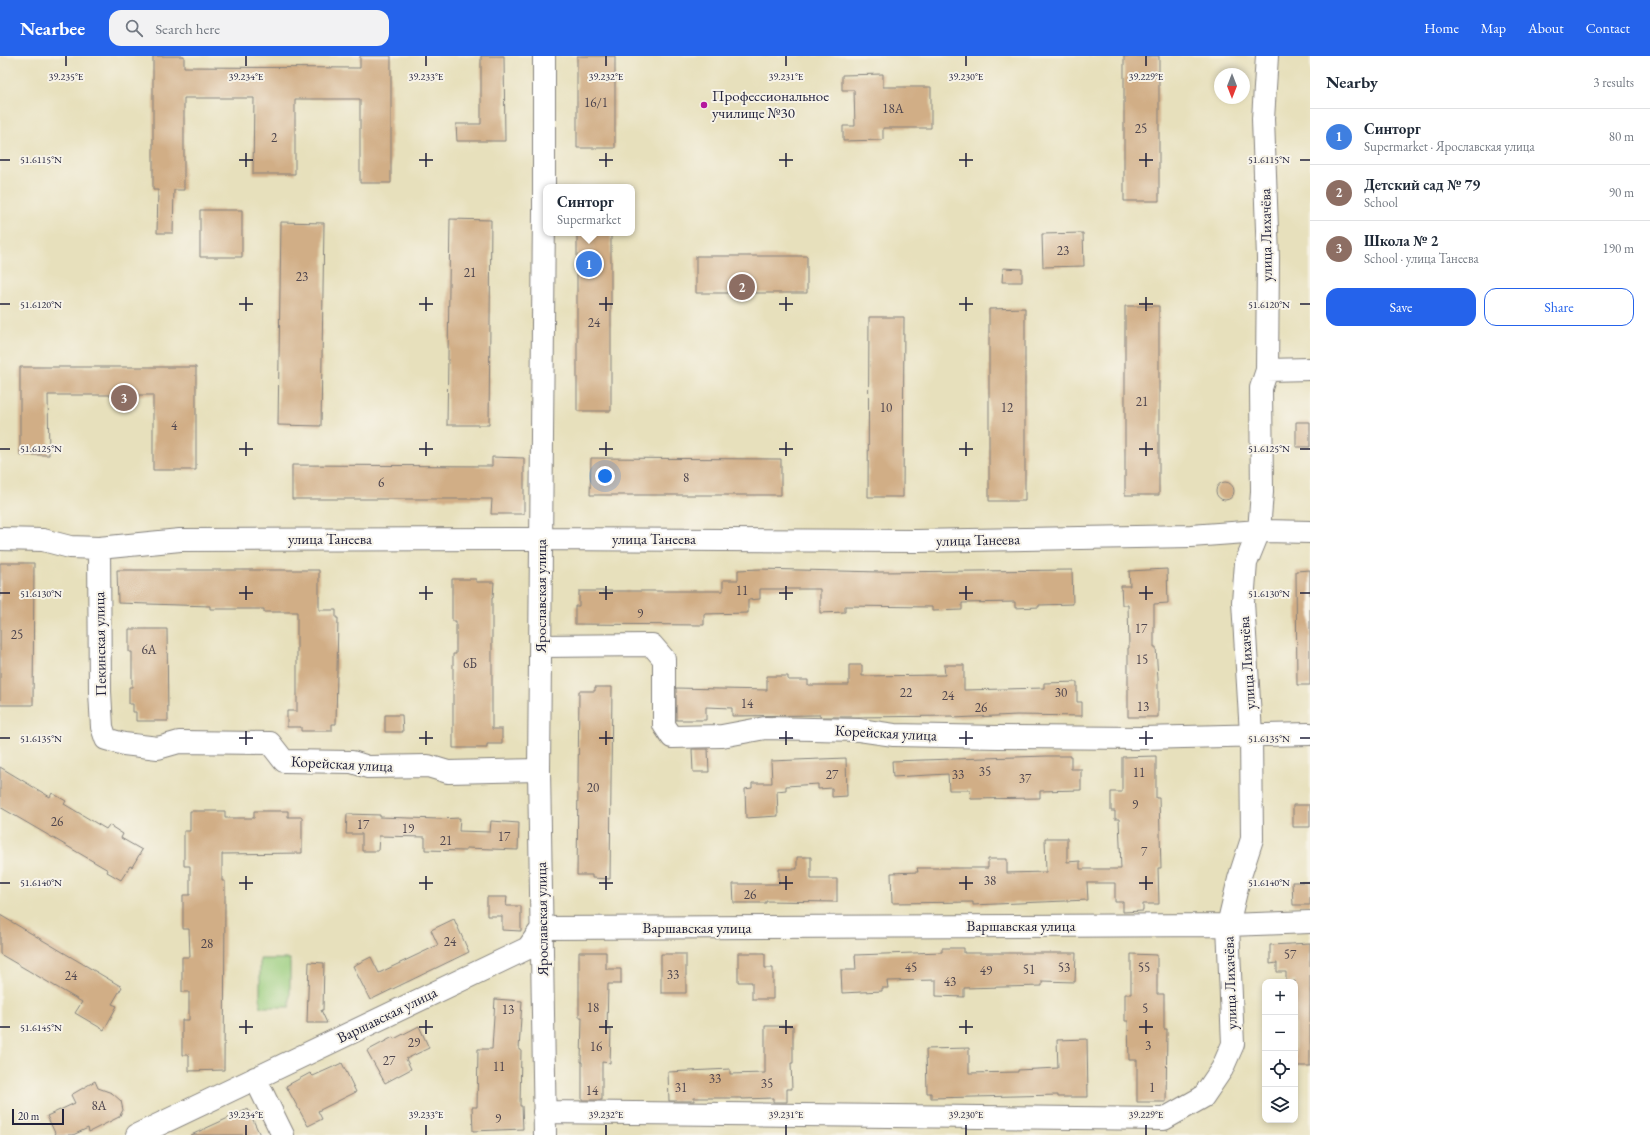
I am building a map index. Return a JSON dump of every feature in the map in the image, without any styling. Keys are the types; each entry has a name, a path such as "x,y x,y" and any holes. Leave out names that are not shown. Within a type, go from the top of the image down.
{"street":[{"name":"Ярославская улица","path":"544,56 544,184"},
{"name":"улица Лихачёва","path":"544,1112 1164,1119 1204,1097 1222,1069 1233,1044 1228,925 1239,879 1252,839 1251,734 1243,602 1246,563 1259,531 1262,492 1262,388 1267,370 1268,258 1263,120 1267,56"},
{"name":"Ярославская улица","path":"544,236 539,770 545,1135"},
{"path":"1267,370 1310,370"},
{"name":"улица Танеева","path":"0,539 43,540 70,548 99,548 180,540 541,538 917,541 1191,536 1259,531 1310,532"},
{"name":"Пекинская улица","path":"99,548 100,692 102,727 106,739"},
{"name":"Корейская улица","path":"541,646 652,645 664,658 664,725 672,737 722,736 764,728 859,730 894,735 1021,737 1142,738 1251,734 1310,734"},
{"name":"Корейская улица","path":"106,739 135,746 158,748 179,742 270,743 284,761 352,762 368,767 428,766 448,772 539,770"},
{"name":"Варшавская улица","path":"137,1135 528,948 542,928 1228,925 1310,922"},
{"path":"255,1078 283,1135"}],"green space":[{"path":"260,959 290,959 290,1007 260,1007"}],"building":[{"path":"153,56 184,56 184,67 360,68 360,56 391,56 391,183 360,183 360,99 295,99 295,174 253,174 254,98 184,98 184,190 174,190 173,233 157,233 158,190 153,190"},
{"path":"481,56 504,56 505,141 457,141 456,124 481,124"},
{"path":"577,56 615,56 615,148 577,148"},
{"path":"1124,56 1159,56 1159,201 1124,201"},
{"path":"883,74 883,87 931,87 931,128 883,128 883,140 843,141 843,126 855,126 854,90 842,90 842,75"},
{"path":"200,210 242,210 242,257 200,257"},
{"path":"450,219 491,220 489,425 447,425"},
{"path":"281,222 324,223 321,426 278,425"},
{"path":"1083,233 1084,266 1043,267 1042,234"},
{"path":"577,236 611,236 611,411 577,411"},
{"path":"696,256 807,256 807,293 696,293"},
{"path":"1003,268 1022,269 1022,282 1002,282"},
{"path":"1125,306 1159,306 1159,495 1125,495"},
{"path":"1025,308 1025,501 989,501 989,309"},
{"path":"869,317 904,317 903,497 868,497"},
{"path":"20,367 196,367 196,470 153,470 153,395 48,395 49,455 20,455"},
{"path":"1296,422 1310,422 1310,447 1296,447"},
{"path":"492,457 524,458 524,514 491,514 492,499 292,499 292,465 492,466"},
{"path":"591,458 781,459 781,495 590,495"},
{"path":"1225,482 1231,485 1234,491 1231,497 1225,500 1219,497 1216,491 1219,485"},
{"path":"0,563 34,563 33,705 0,705"},
{"path":"760,569 880,572 1072,570 1073,604 1039,605 1039,607 1015,608 1015,602 962,603 962,610 932,611 932,607 845,606 845,612 820,613 820,589 760,589 760,599 748,600 748,613 704,614 704,625 575,624 575,606 579,606 579,591 723,591 723,580 738,580 738,570"},
{"path":"1167,569 1168,603 1154,604 1154,647 1156,647 1158,679 1158,717 1128,717 1128,605 1122,605 1121,586 1130,586 1129,571"},
{"path":"117,570 319,570 319,610 336,610 336,618 338,618 336,724 332,724 332,731 301,731 301,727 287,727 287,711 297,711 297,612 264,612 264,609 210,609 210,606 118,603"},
{"path":"1310,570 1310,685 1297,685 1296,571"},
{"path":"452,579 476,579 476,582 494,582 492,598 492,729 502,729 502,744 487,744 487,748 453,748 453,654 456,654 456,621 452,621"},
{"path":"129,629 167,629 168,721 136,721 136,712 133,712 133,704 129,704 129,687 132,687 132,652 129,652"},
{"path":"849,665 862,665 862,676 945,675 944,665 964,665 964,690 1044,688 1044,683 1077,682 1077,702 1082,702 1082,716 1017,715 953,718 953,716 732,716 732,708 706,707 706,720 676,720 676,688 767,690 767,676 788,676 788,680 808,680 808,685 849,685"},
{"path":"595,687 612,687 610,879 592,878 592,875 577,875 579,691 595,691"},
{"path":"385,715 402,715 403,732 385,732"},
{"path":"692,749 708,749 709,772 693,772"},
{"path":"1071,756 1071,769 1081,769 1081,790 1040,791 1040,798 971,799 970,790 949,790 948,774 893,777 892,761"},
{"path":"1156,756 1156,798 1159,798 1161,868 1158,868 1159,904 1143,904 1143,911 1123,912 1123,902 1115,902 1115,883 1087,883 1088,900 973,905 973,902 892,903 891,873 918,872 917,868 988,868 988,859 1007,859 1007,873 1046,872 1045,838 1067,838 1067,862 1080,861 1080,869 1121,869 1119,819 1115,819 1115,811 1111,811 1111,792 1122,792 1122,757"},
{"path":"846,758 847,796 832,797 832,788 818,789 818,784 786,786 786,790 777,791 778,816 746,818 745,789 752,788 752,783 772,783 771,761"},
{"path":"0,767 50,797 52,793 66,801 64,804 106,829 109,825 123,834 121,838 142,850 132,867 130,866 121,880 107,872 108,870 0,807"},
{"path":"1293,805 1310,805 1310,827 1293,827"},
{"path":"190,811 225,811 225,818 254,818 254,811 288,811 288,817 302,817 302,853 222,854 222,881 225,881 224,1070 189,1071 189,1055 182,1055 182,1020 189,1020 189,992 182,992 182,957 190,957 189,929 183,929 183,895 190,895 190,866 184,866 184,831 190,831"},
{"path":"347,814 380,815 380,817 438,819 460,818 459,831 490,832 491,821 519,823 518,850 466,848 466,851 425,850 425,837 379,836 378,851 362,851 362,834 346,834"},
{"path":"797,857 811,857 811,879 837,879 837,902 766,901 766,903 734,903 733,884 779,884 779,869 797,869"},
{"path":"1292,882 1310,882 1310,905 1293,905"},
{"path":"487,897 507,897 506,906 521,906 521,931 502,930 502,916 487,916"},
{"path":"0,915 122,987 112,1004 117,1006 104,1030 75,1013 82,1002 0,954"},
{"path":"454,919 469,952 370,1000 353,966 371,957 379,973 438,945 431,930"},
{"path":"1310,943 1310,1066 1298,1066 1298,979 1286,979 1286,972 1277,972 1277,963 1270,964 1270,945"},
{"path":"942,948 964,948 964,953 1076,953 1075,982 1042,981 1042,986 964,988 964,997 936,996 936,980 887,981 888,988 882,988 882,991 842,993 841,970 856,970 855,955 942,952"},
{"path":"579,952 606,952 606,969 621,969 621,984 608,984 607,1030 611,1030 610,1063 602,1062 602,1100 582,1100 582,1017 579,1017"},
{"path":"738,953 765,953 765,968 773,968 773,999 752,999 752,982 738,982"},
{"path":"661,954 686,954 686,993 661,993"},
{"path":"1131,954 1157,955 1157,994 1164,994 1164,1029 1167,1029 1166,1102 1137,1102 1137,1060 1129,1060 1128,1021 1125,1021 1125,994 1131,994"},
{"path":"309,962 324,963 323,1010 321,1010 327,1023 307,1023"},
{"path":"495,999 522,1001 519,1050 521,1050 520,1106 522,1106 523,1129 473,1131 472,1107 477,1107 478,1049 492,1049"},
{"path":"419,1026 429,1048 406,1059 411,1069 385,1083 367,1051 393,1037 394,1039"},
{"path":"765,1026 793,1026 793,1063 791,1063 792,1089 787,1089 787,1102 773,1102 773,1098 694,1098 694,1101 669,1101 668,1072 730,1069 730,1074 765,1073"},
{"path":"1087,1039 1088,1097 1058,1097 1058,1095 931,1098 931,1093 927,1093 926,1049 969,1048 969,1073 1018,1072 1018,1070 1058,1068 1057,1040"},
{"path":"342,1063 356,1092 318,1111 322,1119 308,1126 286,1086 310,1073 313,1076"},
{"path":"95,1081 98,1088 112,1093 121,1101 123,1110 119,1117 89,1132 88,1128 73,1135 56,1135 47,1116 75,1103 71,1095"},
{"path":"248,1109 260,1135 191,1135"}],"place":[{"name":"Профессиональное училище №30","path":"704,105"},
{"name":"Синторг","path":"589,264"},
{"name":"Детский сад № 79","path":"742,287"},
{"name":"Школа № 2","path":"124,398"}]}
